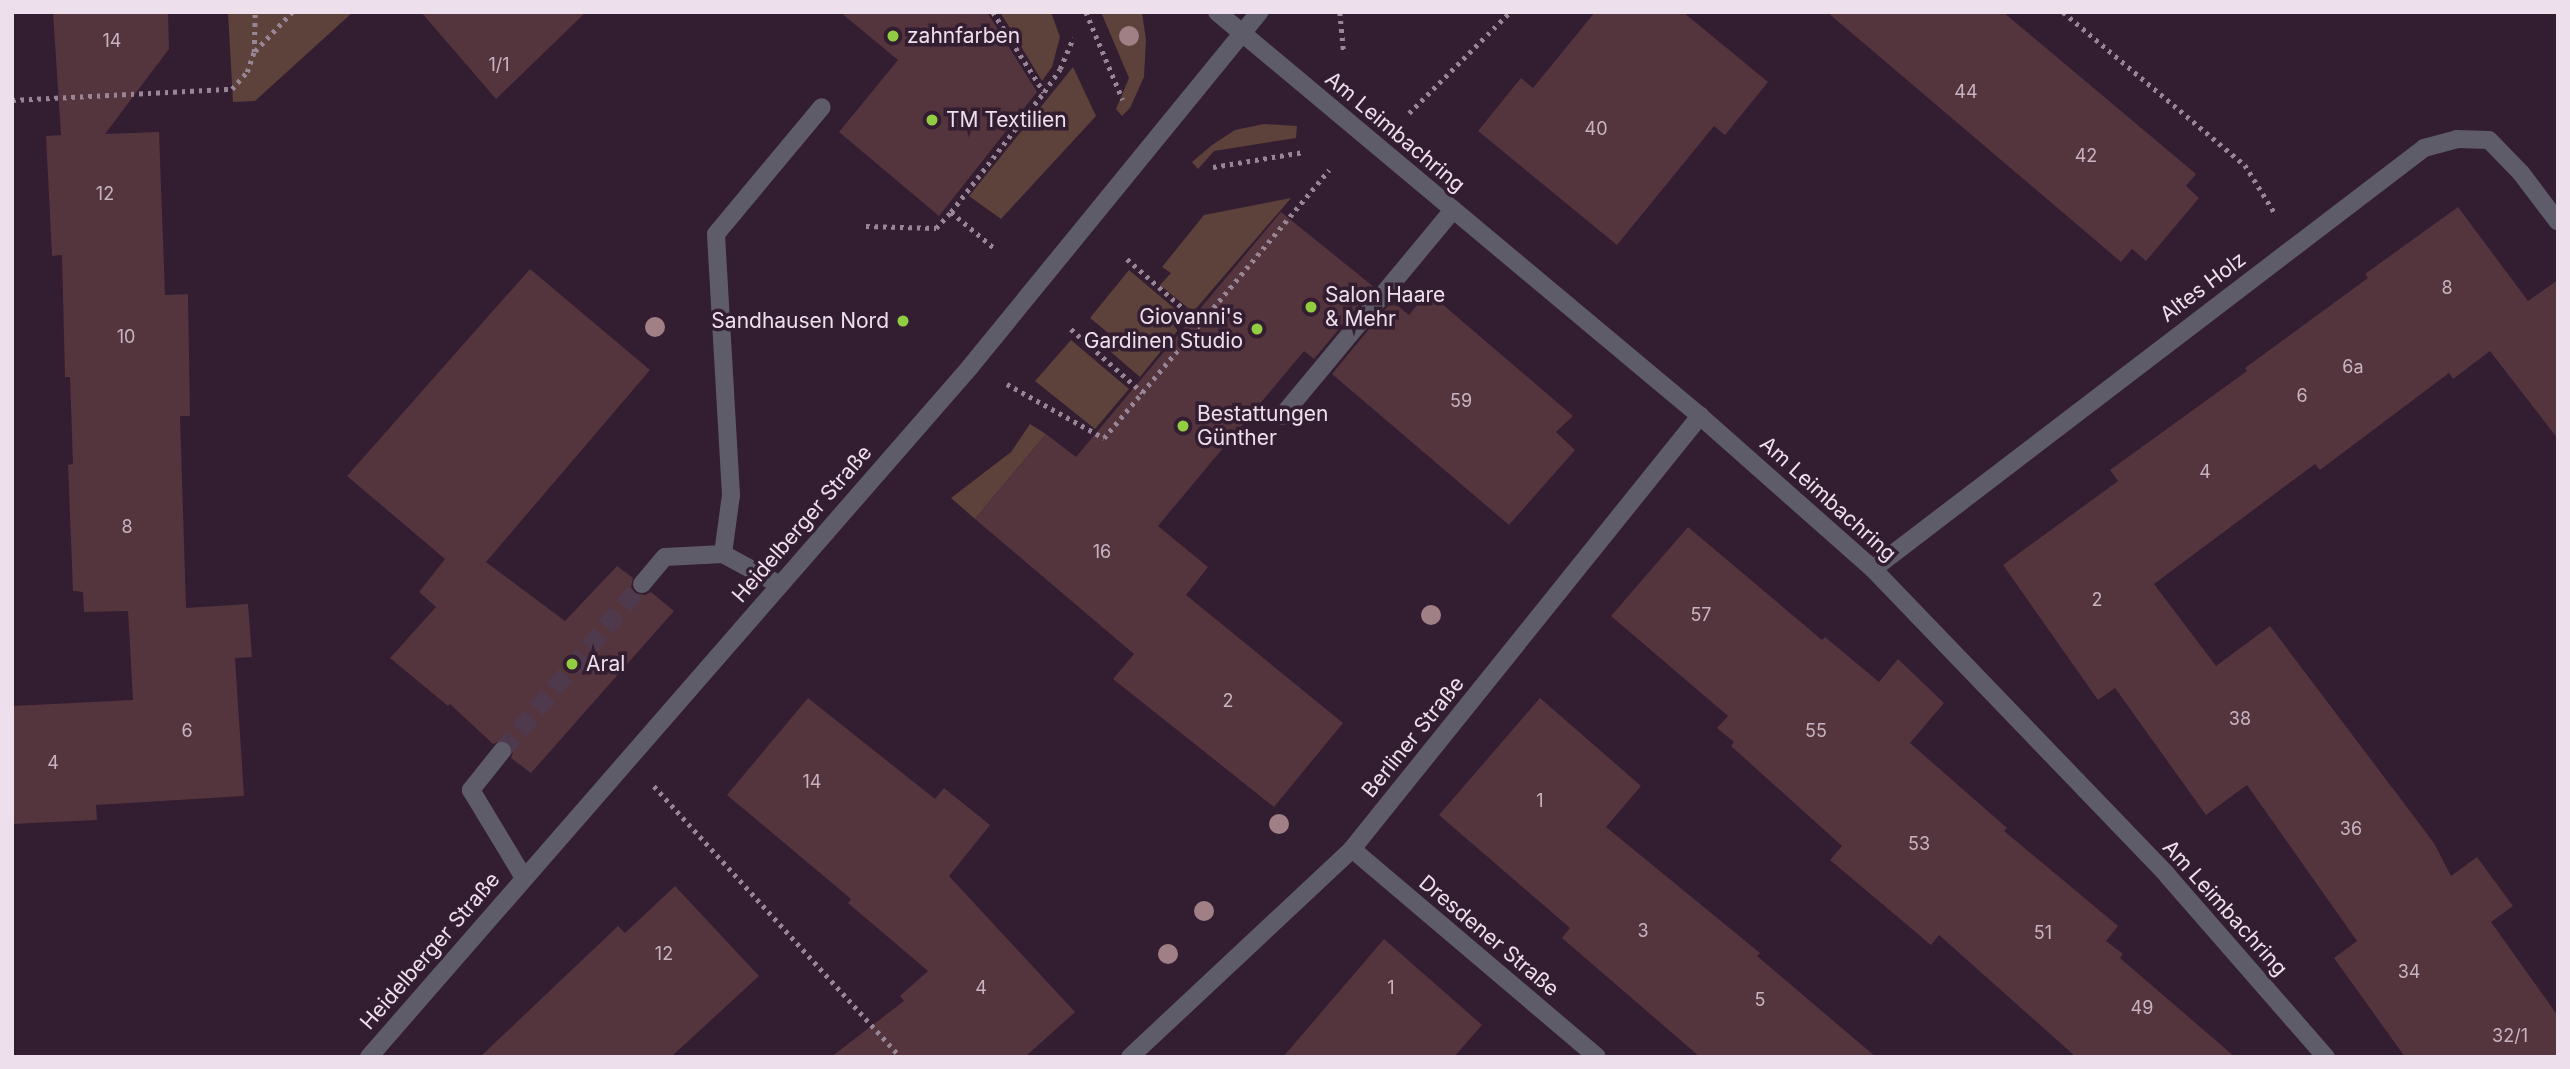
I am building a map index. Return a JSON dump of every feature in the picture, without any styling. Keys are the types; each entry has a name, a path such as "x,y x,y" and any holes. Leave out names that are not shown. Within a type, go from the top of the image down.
{"street":[{"name":"Am Leimbachring","path":"1217,12 1700,416 1873,569 2167,875 2326,1057"},
{"name":"Heidelberger Straße","path":"369,1057 970,367 1260,12"},
{"path":"723,554 731,495 716,234 822,107"},
{"name":"Altes Holz","path":"1873,569 2424,148 2457,139 2488,140 2521,173 2558,222"},
{"path":"1282,416 1453,210"},
{"name":"Berliner Straße","path":"1130,1057 1352,849 1700,416"},
{"path":"642,584 665,557 723,554 780,585"},
{"path":"502,751 471,790 524,878"},
{"name":"Dresdener Straße","path":"1352,849 1597,1057"}],"path":[{"path":"12,100 232,89 247,72 254,52 255,12"},
{"path":"254,52 292,12"},
{"path":"993,12 1044,92"},
{"path":"1086,12 1123,100"},
{"path":"1340,12 1344,54"},
{"path":"1409,113 1510,12"},
{"path":"2063,12 2245,165 2295,245"},
{"path":"866,226 936,228 1044,92 1060,69 1073,38"},
{"path":"1213,166 1304,152"},
{"path":"970,367 1020,389 1104,438 1329,170"},
{"path":"951,212 993,247"},
{"path":"1128,259 1201,324"},
{"path":"1071,329 1143,393"},
{"path":"629,757 901,1057"}],"shaded area":[{"path":"228,12 353,12 255,101 233,102"},
{"path":"1000,12 1051,12 1060,37 1052,67 1042,81"},
{"path":"1101,12 1142,12 1146,40 1144,77 1130,108 1122,116 1116,109 1129,78"},
{"path":"1073,67 1096,116 1001,219 969,196"},
{"path":"1264,124 1297,126 1296,138 1214,151 1198,169 1192,162 1235,130"},
{"path":"1291,198 1193,312 1160,285 1171,273 1162,267 1204,215"},
{"path":"1129,270 1187,319 1140,377 1105,347 1112,336 1090,318"},
{"path":"1071,340 1129,389 1095,429 1035,381"},
{"path":"1030,424 1046,434 975,519 951,498 1011,452"}],"building":[{"path":"53,12 168,12 169,49 105,134 159,132 165,295 188,294 190,416 180,416 186,608 248,604 252,657 235,658 244,796 96,805 97,820 12,824 12,706 133,700 128,611 84,612 83,592 73,591 68,465 73,464 70,377 65,377 62,255 52,256 46,136 61,135"},
{"path":"421,12 586,12 496,99"},
{"name":"TM Textilien","path":"840,12 987,12 1037,92 939,216 839,132 898,60"},
{"path":"1595,12 1683,12 1768,82 1725,135 1714,126 1617,245 1478,131 1521,78 1533,88"},
{"path":"1827,12 2003,12 2196,174 2186,186 2199,198 2146,261 2132,249 2121,262"},
{"path":"2458,207 2528,301 2558,280 2558,439 2490,351 2453,379 2449,373 2320,470 2315,464 2154,584 2216,666 2270,626 2434,843 2451,876 2477,857 2513,906 2491,922 2558,1016 2558,1057 2405,1057 2334,958 2357,941 2247,785 2206,815 2115,688 2098,700 2003,565 2118,481 2110,470 2247,371 2245,368 2368,278 2365,274"},
{"path":"1281,212 1374,287 1314,359 1304,351 1158,526 1208,567 1186,595 1343,723 1274,807 1113,679 1134,654 975,519 1046,434 1076,457"},
{"path":"530,269 650,370 486,562 565,621 617,566 633,578 631,587 635,593 645,595 651,592 674,611 531,773 511,758 513,752 510,743 503,740 493,744 450,704 448,706 390,658 436,607 419,592 445,559 347,476"},
{"path":"1428,292 1573,416 1556,432 1575,450 1509,525 1332,374 1392,301 1409,315"},
{"path":"1688,527 1822,640 1825,637 1879,682 1898,659 1944,703 1910,743 2007,828 2004,831 2118,926 2106,941 2123,954 2120,958 2235,1057 2076,1057 1939,935 1931,945 1830,860 1842,846 1731,746 1734,742 1717,728 1728,716 1611,616"},
{"path":"808,698 935,799 944,788 990,825 949,876 1075,1012 1025,1057 831,1057 904,1001 900,996 928,971 848,903 851,899 727,795"},
{"path":"1540,698 1641,786 1606,827 1760,953 1757,956 1876,1057 1700,1057 1562,938 1570,928 1439,815"},
{"path":"675,886 759,976 671,1057 480,1057 618,926 625,933"},
{"path":"1384,939 1482,1025 1454,1057 1283,1057"}],"tunnel":[{"path":"502,751 642,584"}],"place":[{"name":"zahnfarben","path":"893,36"},
{"name":"TM Textilien","path":"932,120"},
{"name":"Salon Haare & Mehr","path":"1311,307"},
{"name":"Sandhausen Nord","path":"903,321"},
{"name":"Giovanni's Gardinen Studio","path":"1257,329"},
{"name":"Bestattungen Günther","path":"1183,426"},
{"name":"Aral","path":"572,664"}]}
